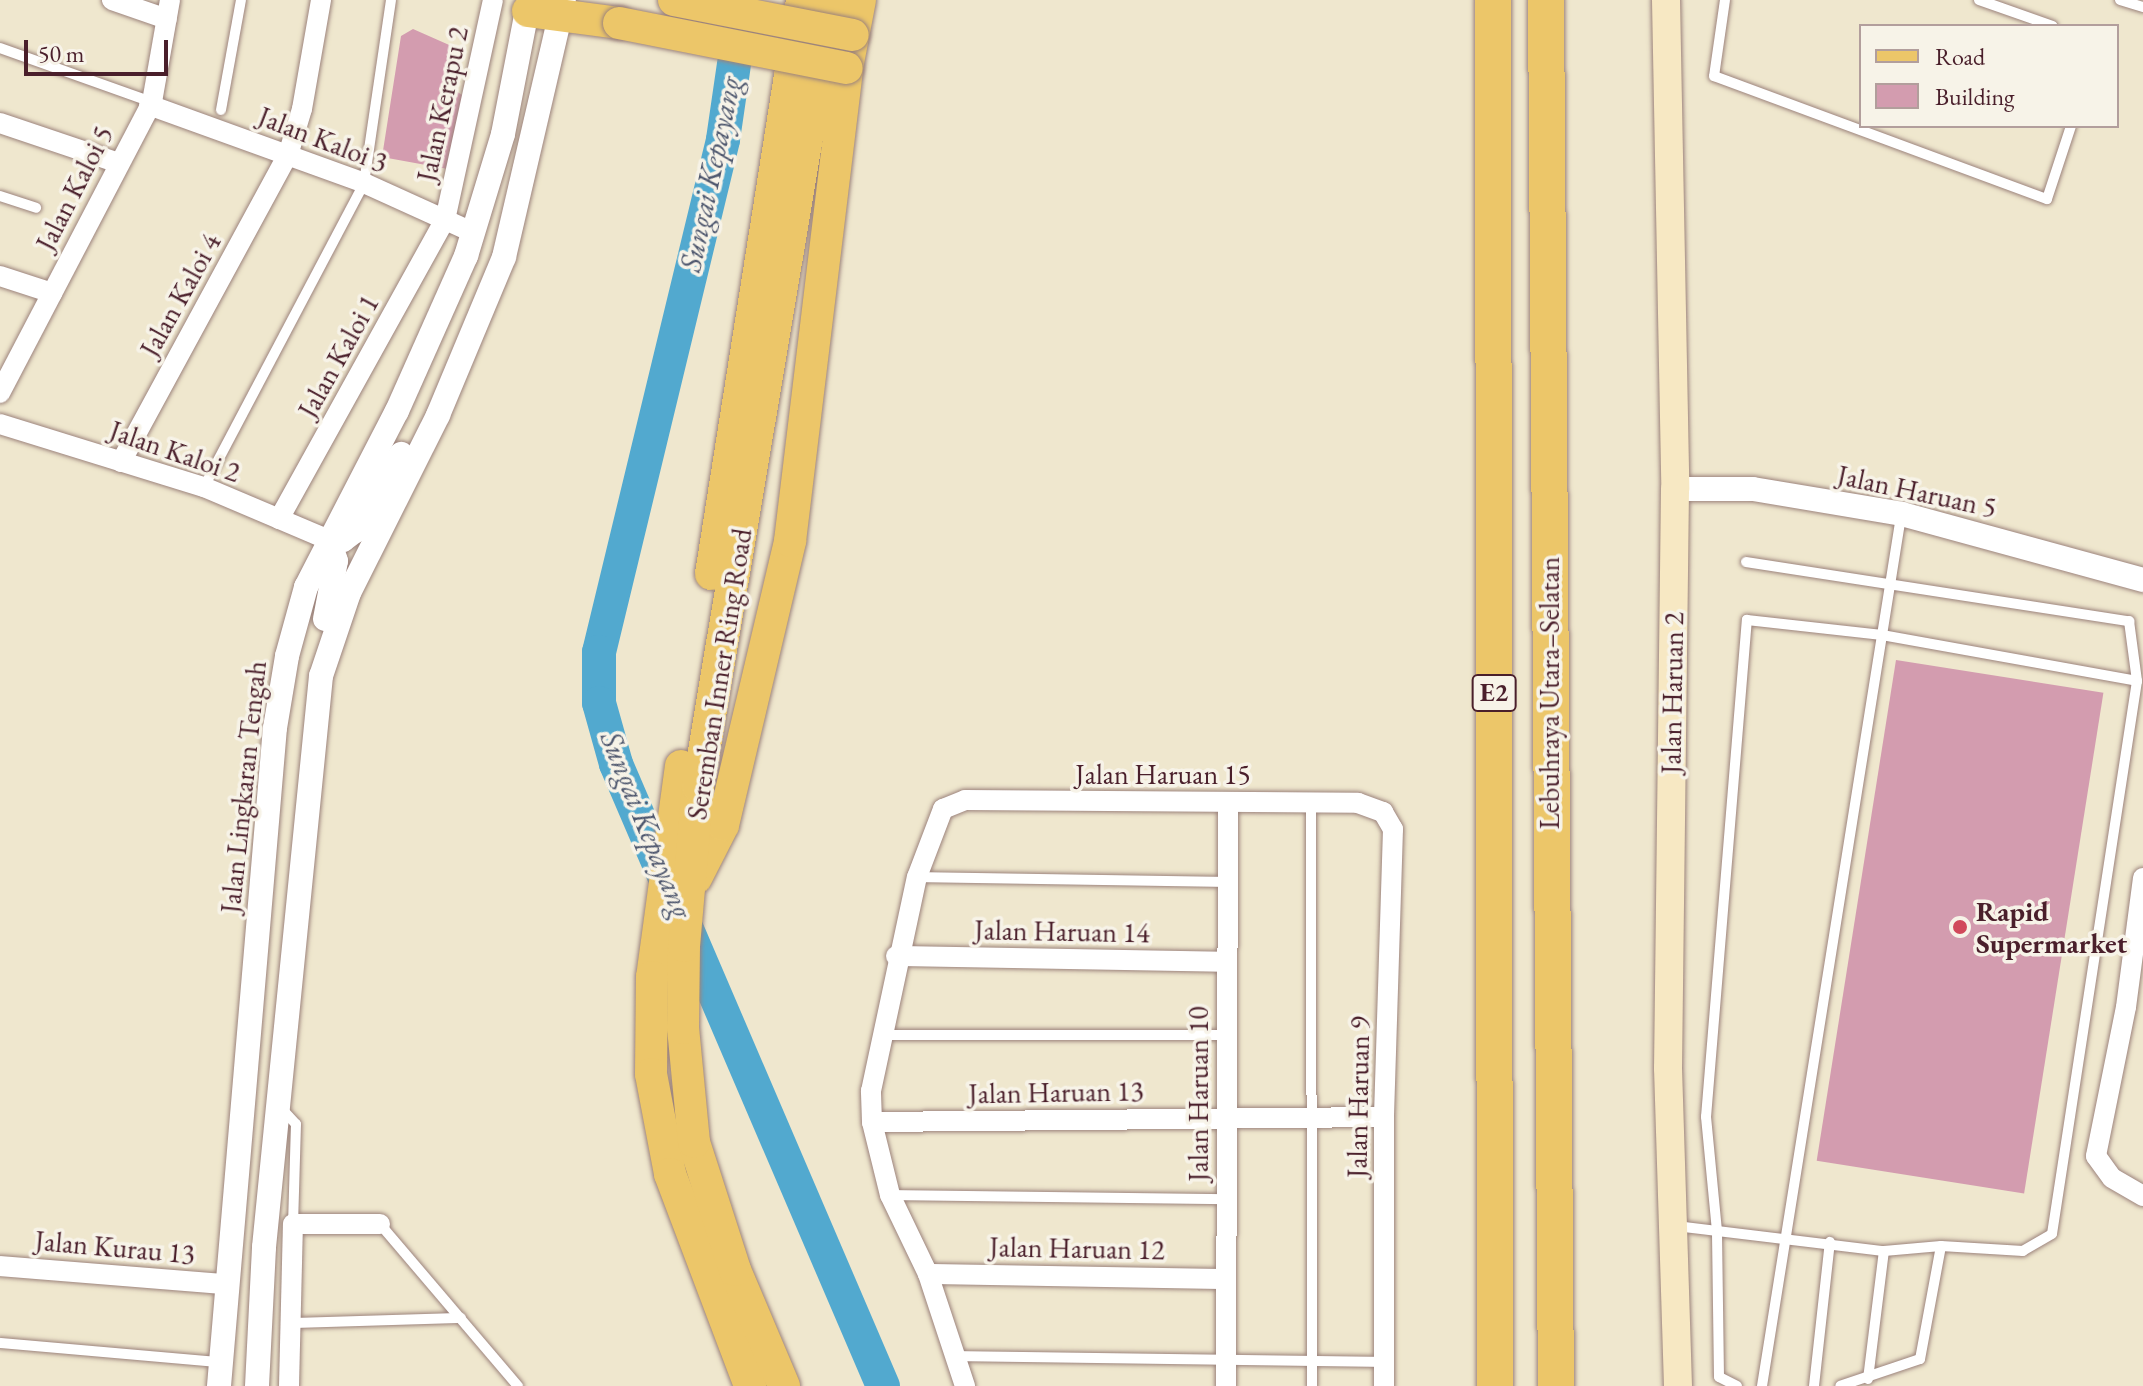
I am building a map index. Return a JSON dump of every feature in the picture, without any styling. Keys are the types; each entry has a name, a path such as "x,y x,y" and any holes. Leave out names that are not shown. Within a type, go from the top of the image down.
{"highway":[{"name":"Lebuhraya Utara–Selatan","path":"1493,0 1495,1386"},
{"name":"Lebuhraya Utara–Selatan","path":"1546,0 1556,1386"}],"main road":[{"path":"674,0 853,35"},
{"name":"Seremban Inner Ring Road","path":"784,1386 735,1270 694,1142 683,1028 688,782 802,0"},
{"name":"Seremban Inner Ring Road","path":"750,1386 670,1174 651,1074 652,977 830,0"},
{"path":"687,894 723,825 790,541 847,68 860,0"},
{"name":"Jalan Haruan 2","path":"1666,0 1675,489 1668,1068 1678,1386"},
{"path":"528,5 562,8 619,23 847,68"}],"street":[{"path":"112,0 169,10"},
{"name":"Jalan Kaloi 4","path":"121,462 288,155 321,0"},
{"name":"Jalan Kerapu 2","path":"445,220 493,0"},
{"name":"Jalan Lingkaran Tengah","path":"218,1374 275,728 287,656 306,587 397,411 474,233 503,134 528,5"},
{"path":"321,676 349,593 438,415 504,257 562,8"},
{"name":"Jalan Kaloi 5","path":"0,393 150,104 169,10"},
{"name":"Jalan Kaloi 3","path":"150,104 364,183 474,233"},
{"path":"0,123 119,163"},
{"name":"Jalan Kaloi 1","path":"279,519 445,220"},
{"path":"0,276 52,293"},
{"path":"257,1386 258,1315 321,676 321,633 336,561 329,540 343,540 355,531 416,429 438,415"},
{"name":"Jalan Kaloi 2","path":"0,424 204,487 329,540"},
{"name":"Jalan Haruan 5","path":"1675,489 1753,489 1902,514 2143,580"},
{"name":"Jalan Haruan 15","path":"917,877 943,809 965,800 1358,803 1383,812"},
{"name":"Jalan Haruan 10","path":"1226,1386 1225,882 1228,803"},
{"name":"Jalan Haruan 9","path":"1383,812 1393,829 1384,1117 1384,1386"},
{"path":"917,877 896,956 880,1035 872,1122 890,1195 928,1274 965,1386"},
{"path":"2143,878 2134,1012 2096,1156 2112,1178 2143,1196"},
{"name":"Jalan Haruan 14","path":"896,956 1227,962"},
{"name":"Jalan Haruan 13","path":"872,1122 1384,1117"},
{"path":"289,1386 293,1224 380,1224"},
{"name":"Jalan Kurau 13","path":"0,1266 225,1284"},
{"name":"Jalan Haruan 12","path":"928,1274 1225,1279"}],"lane":[{"path":"221,110 241,0"},
{"path":"204,487 364,183 391,0"},
{"path":"1725,0 1714,76 2047,199 2070,128"},
{"path":"1979,0 2047,24"},
{"path":"2120,0 2143,7"},
{"path":"0,48 150,104"},
{"path":"0,196 36,208"},
{"path":"1762,1386 1902,514"},
{"path":"1672,1225 1784,1236 1884,1251 1941,1246 2023,1251 2052,1234 2137,681 2129,621 1746,562"},
{"path":"1737,1386 1719,1377 1717,1231 1706,1117 1747,620 1882,635 2137,681"},
{"path":"1311,803 1312,1386"},
{"path":"917,877 1225,882"},
{"path":"880,1035 1226,1035"},
{"path":"279,1107 296,1124 293,1224"},
{"path":"890,1195 1225,1199"},
{"path":"380,1224 518,1386"},
{"path":"1814,1386 1830,1242"},
{"path":"1840,1386 1920,1359 1941,1246"},
{"path":"1868,1379 1884,1251"},
{"path":"291,1323 461,1318"},
{"path":"0,1343 218,1374"},
{"path":"955,1356 1384,1362"}],"building":[{"path":"413,29 456,48 450,87 462,95 465,106 448,169 382,157 401,36"},
{"name":"Rapid Supermarket","path":"1896,660 2103,693 2024,1194 1817,1161"}],"waterway":[{"name":"Sungai Kepayang","path":"741,16 723,140 599,652 599,703 616,764 883,1386"}],"place":[{"name":"Rapid Supermarket","path":"1960,927"}]}
